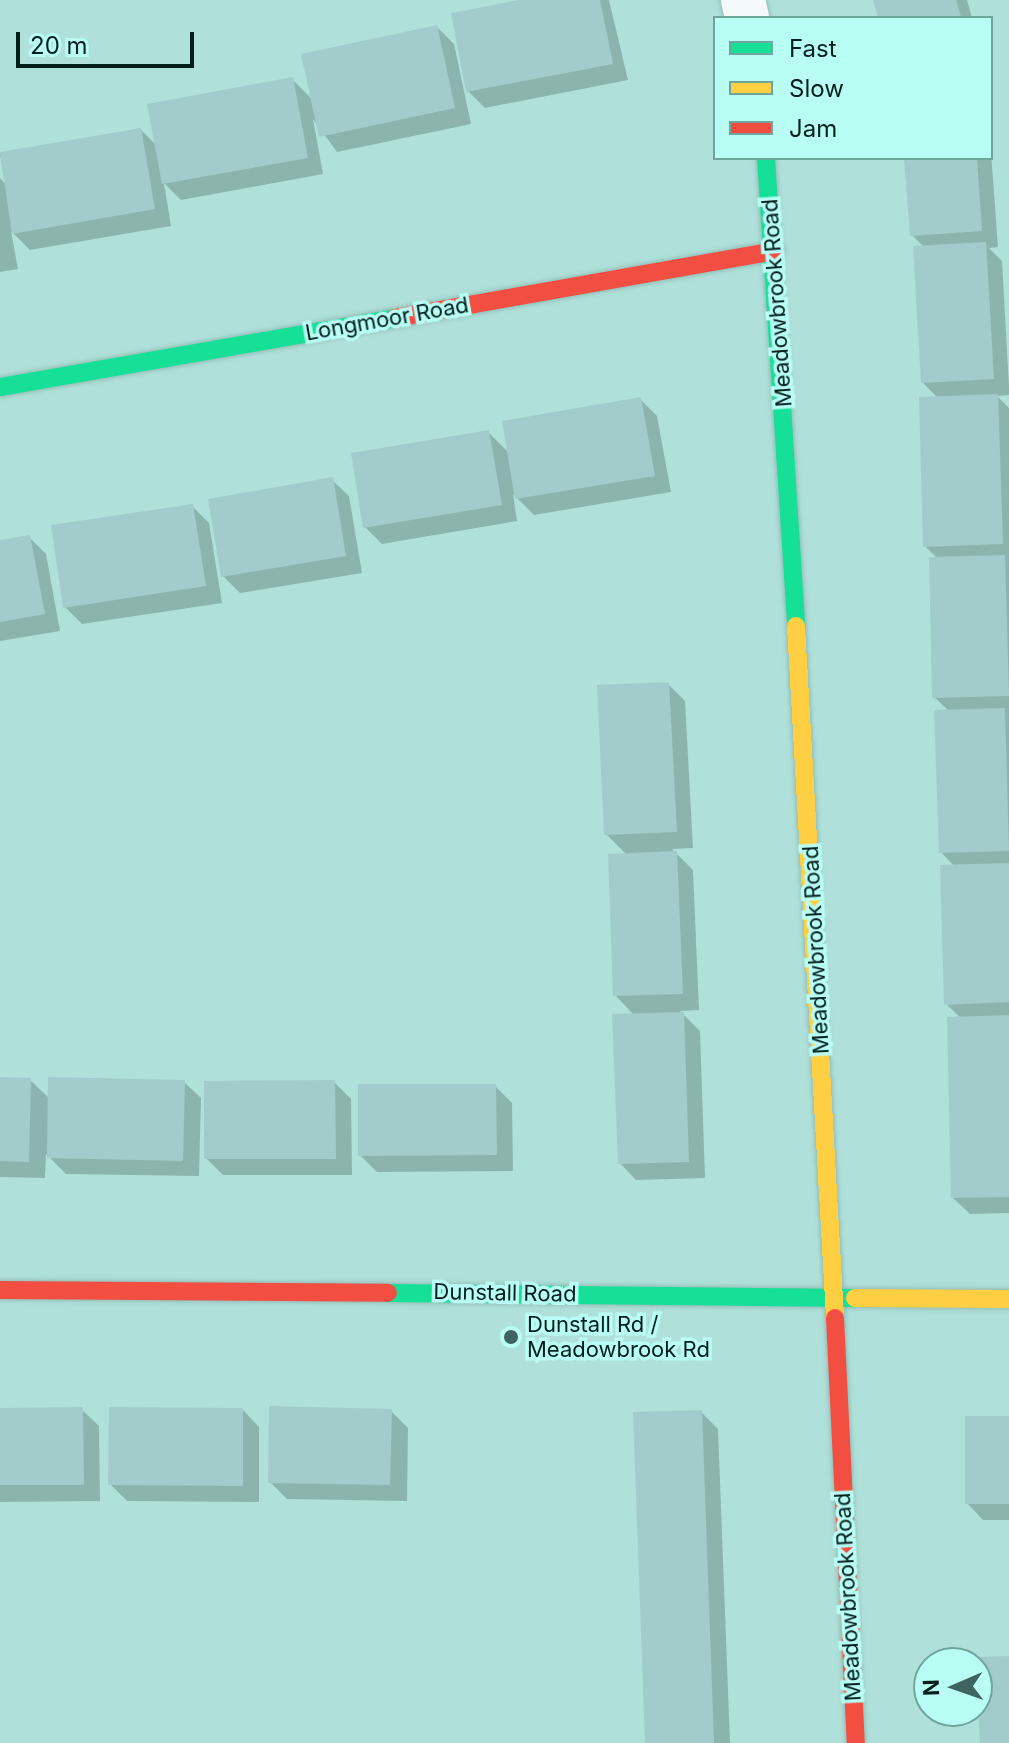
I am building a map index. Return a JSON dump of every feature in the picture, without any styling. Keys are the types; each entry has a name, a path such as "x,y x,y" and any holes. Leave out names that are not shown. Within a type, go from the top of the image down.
{"street":[{"name":"Meadowbrook Road","path":"766,160 775,251 856,1743"},
{"name":"Longmoor Road","path":"0,387 775,251"},
{"name":"Dunstall Road","path":"0,1290 1009,1299"}],"building":[{"path":"519,0 600,0 613,64 466,92 451,13"},
{"path":"873,0 956,0 961,16 877,16"},
{"path":"437,25 455,108 319,137 301,54"},
{"path":"293,77 308,158 162,184 147,104"},
{"path":"141,128 155,209 12,234 0,152"},
{"path":"904,160 977,160 982,231 910,236"},
{"path":"986,242 994,379 921,383 913,246"},
{"path":"998,394 1003,544 923,547 919,397"},
{"path":"641,397 655,476 515,499 502,421"},
{"path":"489,430 502,505 363,528 351,453"},
{"path":"333,477 346,556 221,577 208,499"},
{"path":"193,504 206,586 63,608 51,525"},
{"path":"30,535 45,614 0,622 0,540"},
{"path":"1005,555 1009,696 932,698 929,557"},
{"path":"669,682 677,832 604,835 597,685"},
{"path":"1005,708 1009,851 939,853 934,710"},
{"path":"677,851 683,994 613,996 608,854"},
{"path":"1009,863 1009,1002 944,1005 940,865"},
{"path":"684,1012 689,1162 618,1164 612,1014"},
{"path":"1009,1015 1009,1197 951,1198 947,1017"},
{"path":"0,1077 31,1078 29,1162 0,1161"},
{"path":"48,1077 185,1080 183,1161 47,1158"},
{"path":"335,1080 336,1159 204,1159 204,1081"},
{"path":"358,1084 496,1084 497,1155 358,1156"},
{"path":"269,1406 392,1409 390,1485 268,1483"},
{"path":"83,1407 84,1485 0,1485 0,1408"},
{"path":"109,1407 243,1408 243,1486 108,1485"},
{"path":"702,1410 714,1743 645,1743 633,1412"},
{"path":"965,1416 1009,1416 1009,1504 965,1504"},
{"path":"993,1656 1009,1656 1009,1743 980,1743 979,1727 993,1727"}],"traffic: fast":[{"path":"766,160 796,626"},
{"path":"0,387 395,318"},
{"path":"388,1293 855,1298"}],"traffic: slow":[{"path":"796,626 835,1318"},
{"path":"855,1298 1009,1299"}],"traffic: jam":[{"path":"395,318 775,251"},
{"path":"0,1290 388,1293"},
{"path":"835,1318 856,1743"}],"place":[{"name":"Dunstall Rd / Meadowbrook Rd","path":"511,1337"}]}
